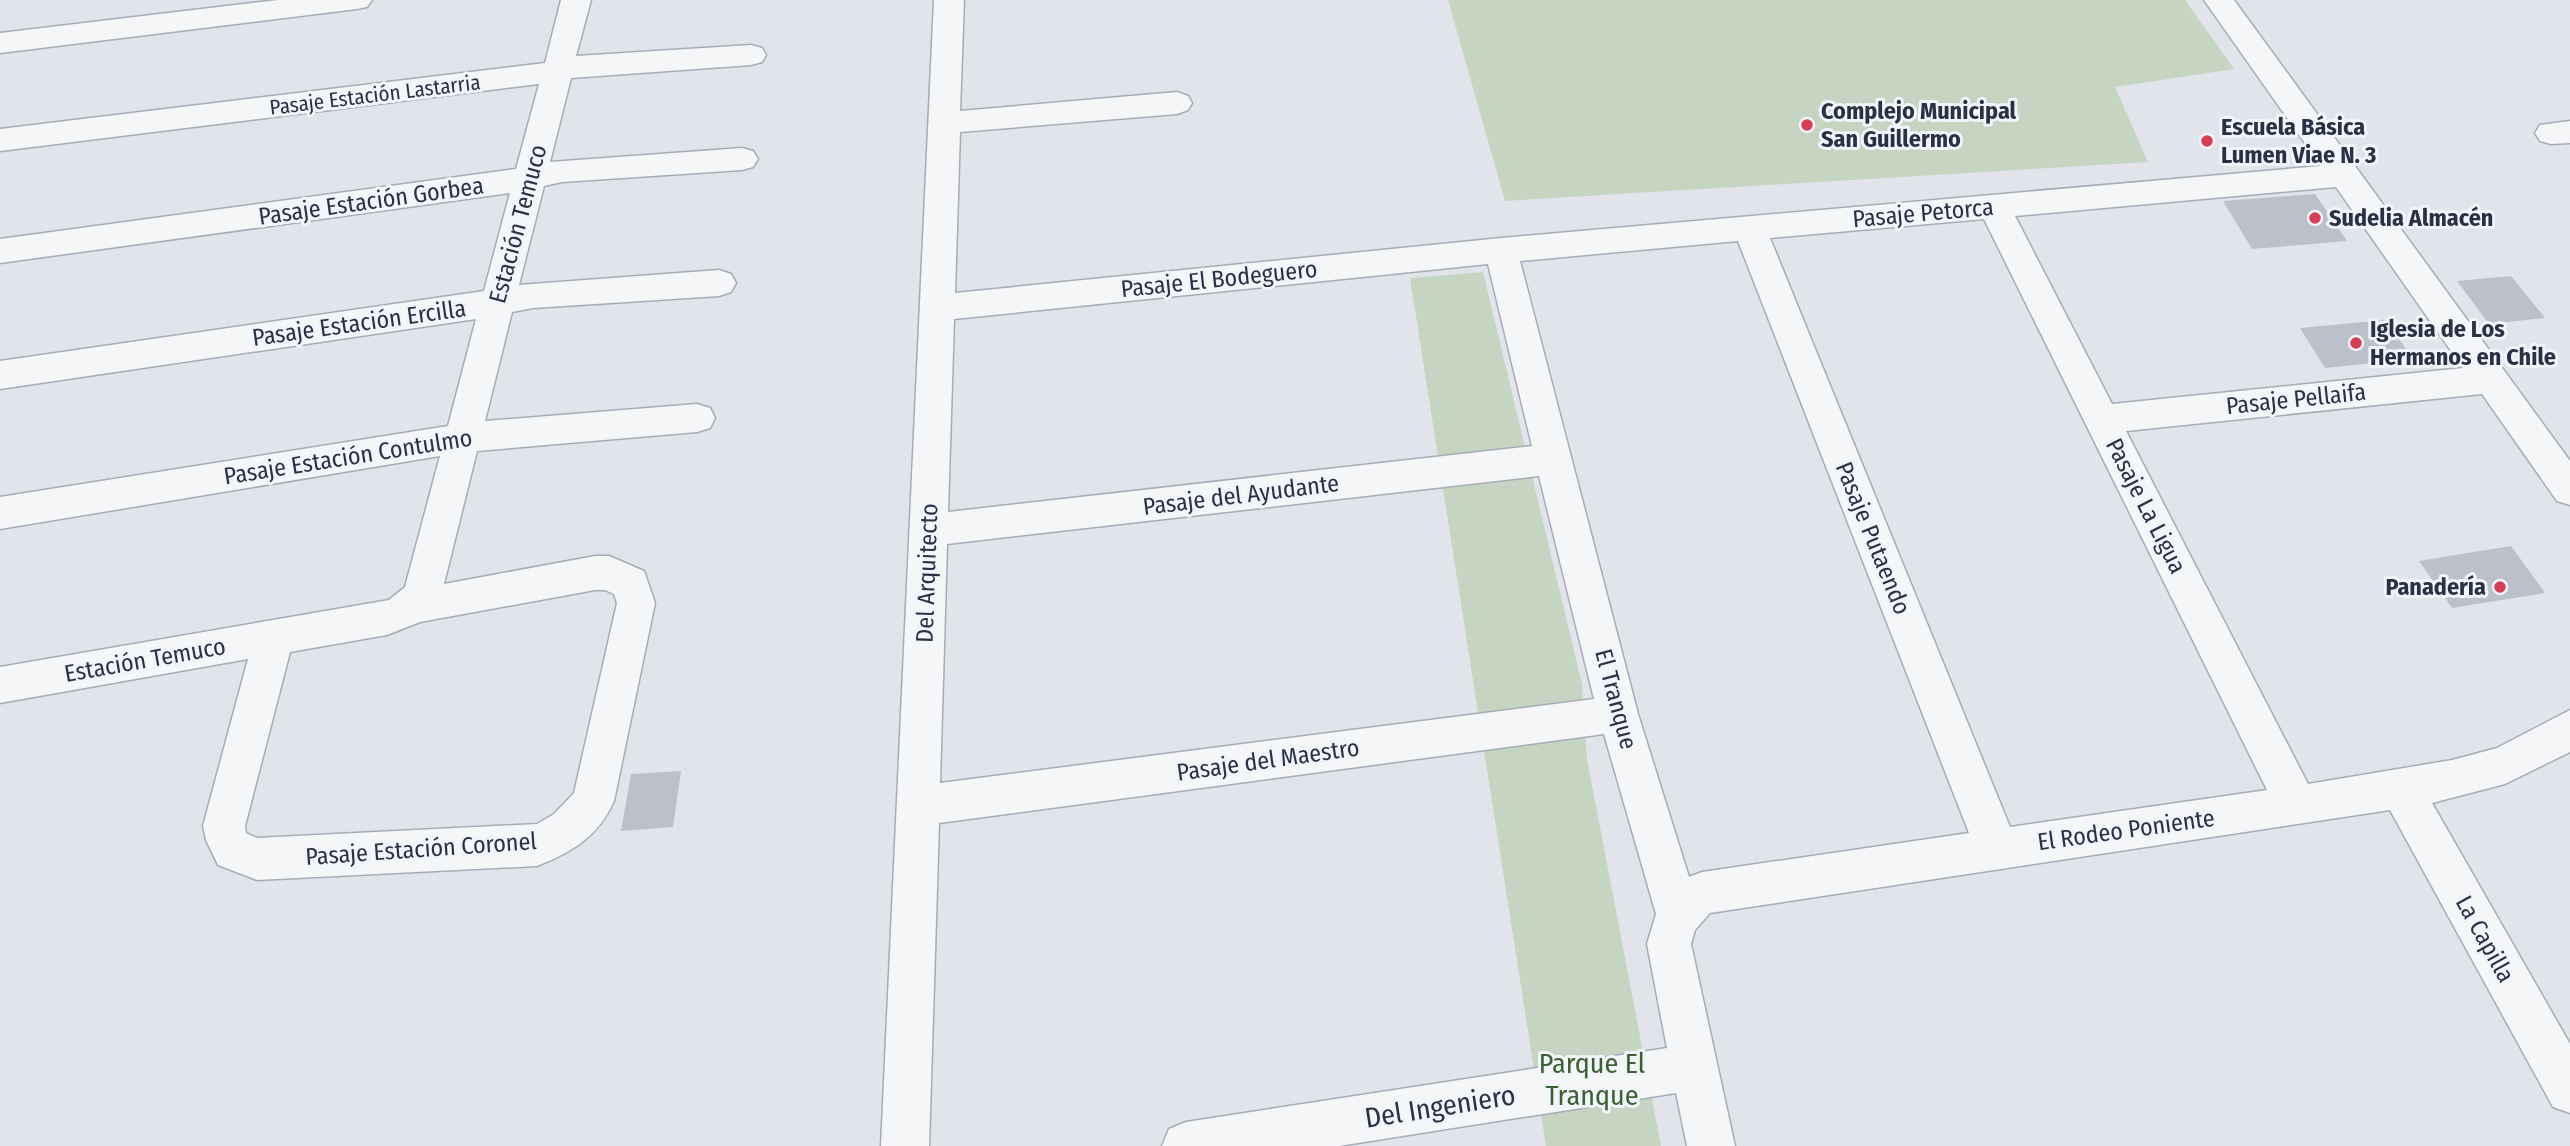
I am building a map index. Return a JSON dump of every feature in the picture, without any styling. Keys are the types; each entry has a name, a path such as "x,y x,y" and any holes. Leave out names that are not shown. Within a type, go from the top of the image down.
{"street":[{"path":"0,43 357,0"},
{"name":"Estación Temuco","path":"412,607 421,597 576,0"},
{"name":"Del Arquitecto","path":"905,1146 949,0"},
{"path":"2219,0 2570,490"},
{"name":"Pasaje Estación Lastarria","path":"0,140 511,78 584,65 751,55"},
{"path":"944,123 1177,103"},
{"name":"Pasaje Estación Gorbea","path":"0,251 480,187 562,172 742,159"},
{"name":"Pasaje Petorca","path":"1501,250 2345,175"},
{"name":"Pasaje La Ligua","path":"1994,206 2297,806"},
{"name":"Pasaje Putaendo","path":"1749,228 1997,849"},
{"name":"Pasaje El Bodeguero","path":"937,308 1501,250"},
{"name":"El Tranque","path":"1501,250 1618,714 1678,913"},
{"name":"Pasaje Estación Ercilla","path":"0,375 533,295 719,283"},
{"name":"Pasaje Pellaifa","path":"2102,419 2491,379"},
{"name":"Pasaje Estación Contulmo","path":"0,513 462,438 697,418"},
{"name":"Pasaje del Ayudante","path":"929,530 1553,459"},
{"name":"Estación Temuco","path":"0,685 387,618 412,607 595,573 609,573 630,583"},
{"name":"Pasaje Estación Coronel","path":"274,638 224,826 225,838 230,848 240,857 257,859 537,845 567,831 582,818 593,801 636,603 630,583"},
{"name":"Pasaje del Maestro","path":"918,806 1618,714"},
{"name":"El Rodeo Poniente","path":"1678,913 1702,893 1717,889 2297,806 2452,780 2505,765 2570,729"},
{"name":"La Capilla","path":"2401,789 2570,1090"},
{"path":"1678,913 1669,944 1711,1146"},
{"name":"Del Ingeniero","path":"1186,1146 1694,1067"}],"green space":[{"name":"Complejo Municipal San Guillermo","path":"1448,0 2185,0 2234,69 2115,87 2148,162 1505,201"},
{"name":"Parque El Tranque","path":"1483,272 1582,684 1587,759 1661,1146 1546,1146 1410,278"}],"building":[{"path":"2315,194 2347,241 2252,249 2223,201"},
{"path":"2511,276 2545,318 2489,324 2457,281"},
{"name":"Iglesia de Los Hermanos en Chile","path":"2386,320 2413,359 2325,368 2300,328"},
{"path":"2511,546 2545,593 2452,608 2419,561"},
{"path":"681,771 673,827 621,831 631,774"}],"place":[{"name":"Complejo Municipal San Guillermo","path":"1807,125"},
{"name":"Escuela Básica Lumen Viae N. 3","path":"2207,141"},
{"name":"Sudelia Almacén","path":"2315,218"},
{"name":"Iglesia de Los Hermanos en Chile","path":"2356,343"},
{"name":"Panadería","path":"2500,587"}]}
